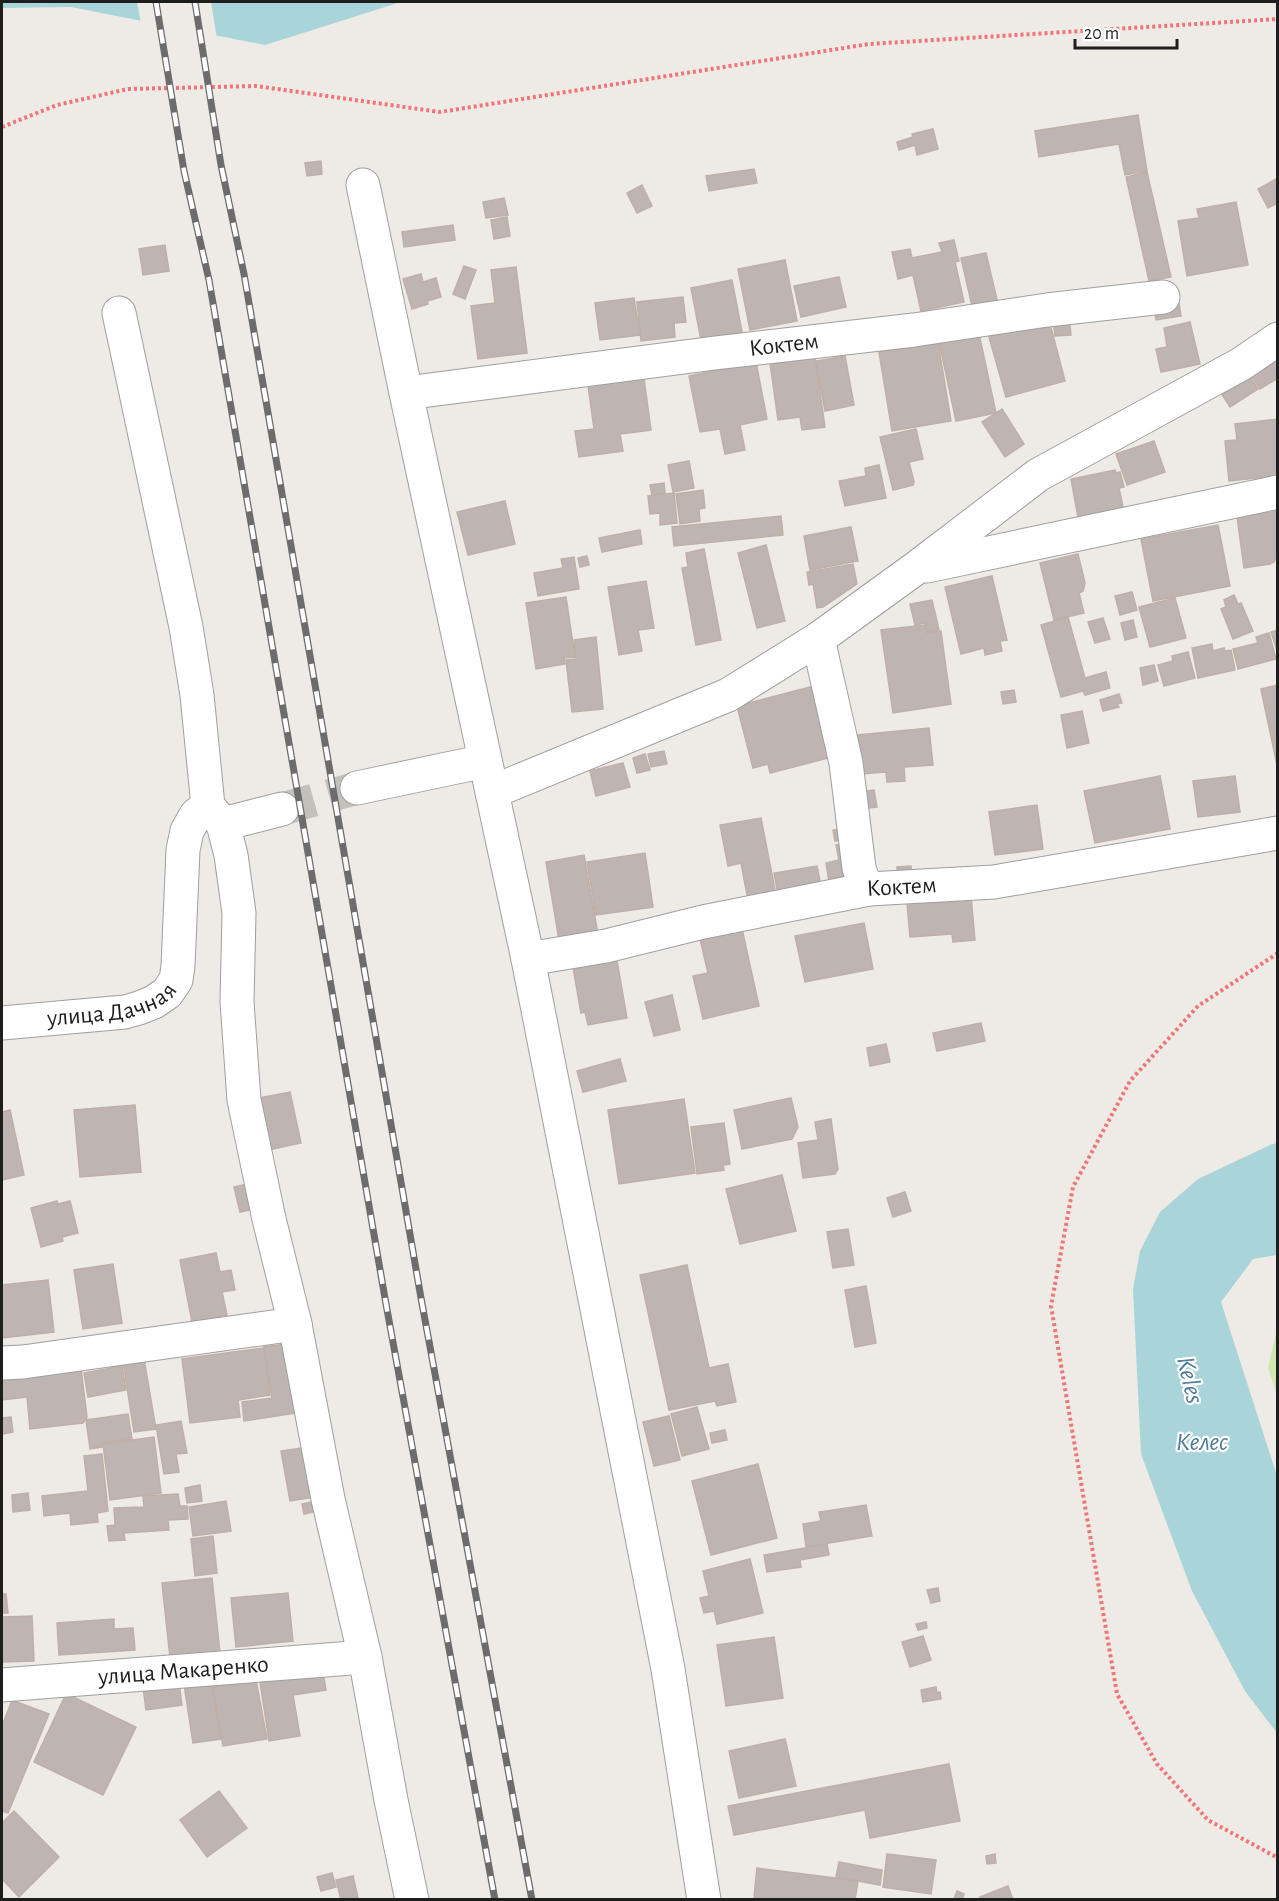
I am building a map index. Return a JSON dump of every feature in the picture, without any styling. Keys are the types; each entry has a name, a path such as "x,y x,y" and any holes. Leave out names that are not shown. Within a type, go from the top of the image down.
{"street":[{"path":"363,185 528,959 668,1669 704,1899"},
{"name":"Коктем","path":"406,393 914,330 1047,309 1163,297"},
{"path":"119,314 186,627 215,815 231,855 239,913 237,1002 244,1100 268,1219 295,1324 328,1499 365,1657 412,1899"},
{"path":"492,792 728,695 818,639 1038,476 1241,364 1278,339"},
{"path":"916,568 1278,492"},
{"path":"818,639 846,763 859,868 864,883 869,889"},
{"path":"357,788 485,761"},
{"path":"215,815 282,809"},
{"name":"улица Дачная","path":"2,1023 125,1012 154,1002 166,993 176,980 178,966 183,850 187,831 196,815 215,815"},
{"name":"Коктем","path":"528,959 606,945 703,922 869,889 994,882 1278,834"},
{"path":"2,1363 295,1324"},
{"name":"улица Макаренко","path":"2,1685 365,1657"}],"path":[{"path":"2,127 57,105 128,89 256,86 440,112 869,44 1278,19"},
{"path":"1278,952 1198,1006 1130,1081 1073,1186 1051,1306 1116,1694 1157,1764 1208,1820 1278,1857"}],"green space":[{"path":"1277,1329 1277,1394 1268,1368"}],"water":[{"path":"2,2 401,2 265,45 71,7 2,8"},
{"name":"Келес","path":"1277,1143 1277,1255 1253,1259 1221,1302 1277,1476 1277,1733 1245,1691 1192,1591 1141,1454 1133,1289 1140,1251 1160,1212 1198,1179"}],"pier":[{"path":"137,2 211,2 217,39 141,24"}],"building":[{"path":"1138,115 1147,171 1125,175 1119,144 1039,157 1035,131"},
{"path":"933,129 938,149 917,155 915,145 899,150 897,142 913,137 912,134"},
{"path":"321,161 322,174 307,176 305,163"},
{"path":"754,169 757,183 709,191 706,176"},
{"path":"1147,172 1171,277 1149,281 1126,177"},
{"path":"1278,178 1278,203 1268,208 1258,189"},
{"path":"642,185 652,206 637,213 627,193"},
{"path":"504,198 508,215 486,218 483,202"},
{"path":"1236,202 1248,265 1187,276 1178,221 1199,218 1197,209"},
{"path":"507,217 510,236 494,239 491,220"},
{"path":"453,225 455,240 404,247 402,232"},
{"path":"954,240 959,261 955,262 964,302 921,311 913,275 898,279 892,252 910,249 912,258 942,252 939,243"},
{"path":"165,245 169,271 143,275 139,249"},
{"path":"986,253 998,304 973,310 961,258"},
{"path":"785,260 797,321 750,330 738,269"},
{"path":"464,266 476,270 465,299 453,294"},
{"path":"516,267 527,353 478,359 471,306 495,303 491,270"},
{"path":"421,274 423,282 436,278 441,297 412,309 403,279"},
{"path":"839,277 846,307 801,317 794,286"},
{"path":"732,280 742,332 701,340 691,288"},
{"path":"683,297 686,322 674,323 675,337 641,341 637,302"},
{"path":"634,298 640,335 600,340 595,303"},
{"path":"1179,303 1181,316 1156,320 1154,307"},
{"path":"1069,317 1071,335 1055,336 1053,319"},
{"path":"1049,320 1065,381 1006,397 989,337"},
{"path":"1190,322 1200,364 1161,372 1156,349 1167,347 1164,328"},
{"path":"978,329 996,413 956,421 938,337"},
{"path":"938,342 951,421 892,431 879,352"},
{"path":"1278,352 1278,378 1260,389 1248,370"},
{"path":"845,356 854,405 825,411 816,361"},
{"path":"815,357 825,427 802,430 800,417 778,420 770,363"},
{"path":"756,362 767,419 740,425 745,450 725,454 720,429 700,432 689,376"},
{"path":"643,371 651,430 620,434 623,451 579,457 575,431 594,429 587,378"},
{"path":"1247,372 1258,389 1230,407 1219,390"},
{"path":"1002,409 1024,444 1005,457 982,422"},
{"path":"1278,419 1278,476 1229,481 1225,441 1237,440 1235,424"},
{"path":"916,429 923,459 909,462 913,485 893,490 880,437"},
{"path":"1154,441 1165,472 1127,485 1116,454"},
{"path":"689,461 694,488 673,492 668,465"},
{"path":"879,465 886,498 845,506 839,481 866,476 865,468"},
{"path":"1115,470 1116,473 1120,472 1124,487 1119,488 1123,507 1078,517 1071,479"},
{"path":"664,483 665,493 652,495 650,485"},
{"path":"703,490 705,508 699,509 700,521 680,524 676,494"},
{"path":"674,493 677,523 660,525 660,513 650,514 648,496"},
{"path":"505,501 515,544 468,555 457,512"},
{"path":"1278,511 1278,555 1274,562 1244,568 1237,517"},
{"path":"781,516 783,535 674,546 672,527"},
{"path":"1218,525 1230,586 1153,601 1141,539"},
{"path":"851,527 858,561 810,570 804,536"},
{"path":"640,530 642,544 602,552 599,538"},
{"path":"766,545 785,621 757,628 738,553"},
{"path":"704,549 721,640 696,645 682,568 688,567 686,553"},
{"path":"1078,554 1085,583 1083,591 1079,593 1084,613 1054,620 1040,563"},
{"path":"587,556 589,565 580,567 578,558"},
{"path":"574,557 579,589 538,596 534,573 563,568 561,559"},
{"path":"853,564 857,584 823,607 817,608 813,584 809,585 807,572"},
{"path":"992,576 1007,640 1000,641 1002,651 985,655 984,648 961,654 945,587"},
{"path":"646,581 654,628 638,630 642,651 619,655 608,587"},
{"path":"1132,592 1137,610 1120,615 1115,596"},
{"path":"1234,595 1238,604 1241,603 1253,631 1233,639 1221,609 1226,607 1224,600"},
{"path":"566,597 575,657 564,658 565,664 536,669 526,603"},
{"path":"1175,598 1186,638 1150,647 1139,607"},
{"path":"932,600 939,630 927,632 925,623 915,625 910,604"},
{"path":"1068,617 1085,678 1106,672 1110,688 1085,695 1083,691 1061,697 1041,625"},
{"path":"1103,618 1110,639 1095,643 1088,622"},
{"path":"1133,620 1137,637 1125,640 1121,623"},
{"path":"925,625 926,633 941,631 951,704 893,713 881,630"},
{"path":"1278,630 1278,654 1271,632"},
{"path":"1269,633 1276,659 1238,669 1233,649 1258,643 1256,637"},
{"path":"596,637 603,709 572,712 566,660 576,659 574,640"},
{"path":"1212,644 1213,651 1224,648 1225,651 1231,650 1235,670 1198,678 1192,648"},
{"path":"1188,652 1195,678 1164,686 1158,665 1173,661 1172,656"},
{"path":"1154,665 1158,681 1143,685 1140,668"},
{"path":"818,685 836,756 770,773 768,764 753,768 737,706"},
{"path":"1278,686 1278,770 1261,689"},
{"path":"1014,690 1016,702 1003,704 1001,692"},
{"path":"1119,694 1122,703 1117,704 1119,707 1103,711 1100,700"},
{"path":"1082,711 1089,743 1067,748 1061,715"},
{"path":"929,728 933,765 904,767 905,781 887,782 886,772 862,774 858,735"},
{"path":"664,751 667,764 651,767 648,754"},
{"path":"645,754 650,770 637,773 633,758"},
{"path":"623,763 630,787 596,796 590,771"},
{"path":"1160,776 1170,829 1095,843 1084,791"},
{"path":"1235,776 1240,812 1198,817 1193,781"},
{"path":"874,790 877,807 868,808 866,791"},
{"path":"1037,805 1043,849 995,855 989,812"},
{"path":"761,818 776,895 748,900 741,863 728,866 720,825"},
{"path":"844,828 846,840 835,841 833,830"},
{"path":"844,844 854,877 829,881 826,863 839,860 836,845"},
{"path":"645,853 653,907 596,915 587,862"},
{"path":"584,855 599,940 560,946 546,862"},
{"path":"817,866 821,886 778,894 774,873"},
{"path":"911,866 912,878 898,880 897,867"},
{"path":"971,896 975,940 953,942 952,934 910,937 907,903"},
{"path":"864,923 873,969 805,982 795,936"},
{"path":"742,929 759,1006 703,1019 693,976 708,973 700,939"},
{"path":"616,955 627,1018 588,1025 585,1012 581,1013 572,962"},
{"path":"672,995 680,1030 654,1036 645,1002"},
{"path":"981,1023 985,1041 937,1051 933,1033"},
{"path":"886,1044 890,1062 870,1066 867,1048"},
{"path":"620,1059 626,1081 583,1092 577,1071"},
{"path":"290,1092 301,1143 268,1150 258,1098"},
{"path":"791,1098 798,1127 792,1139 742,1149 734,1110"},
{"path":"684,1099 695,1173 619,1184 608,1110"},
{"path":"135,1105 141,1172 80,1177 74,1110"},
{"path":"10,1110 24,1175 2,1180 2,1112"},
{"path":"831,1119 838,1169 835,1174 803,1178 798,1143 818,1140 815,1122"},
{"path":"724,1123 730,1164 723,1165 724,1170 697,1174 691,1127"},
{"path":"782,1175 796,1231 740,1244 726,1189"},
{"path":"256,1182 262,1207 240,1212 234,1187"},
{"path":"905,1192 911,1211 893,1217 887,1198"},
{"path":"57,1201 58,1204 70,1201 78,1233 62,1237 63,1241 41,1247 31,1208"},
{"path":"848,1229 854,1265 833,1268 827,1232"},
{"path":"216,1253 220,1272 231,1270 235,1290 222,1292 227,1315 192,1322 180,1260"},
{"path":"113,1264 122,1323 83,1329 74,1270"},
{"path":"687,1265 709,1368 728,1364 736,1402 717,1406 715,1401 669,1410 640,1275"},
{"path":"48,1280 54,1332 2,1338 2,1285"},
{"path":"866,1286 876,1343 855,1347 845,1290"},
{"path":"285,1344 295,1413 244,1421 242,1402 272,1398 264,1347"},
{"path":"264,1348 270,1395 238,1400 240,1417 190,1423 182,1359"},
{"path":"144,1359 156,1429 134,1432 123,1362"},
{"path":"80,1360 87,1417 83,1423 30,1429 27,1397 2,1400 2,1369"},
{"path":"122,1366 126,1390 88,1397 84,1373"},
{"path":"697,1407 709,1449 682,1456 671,1414"},
{"path":"128,1414 132,1439 102,1443 102,1447 90,1449 86,1420"},
{"path":"669,1416 680,1460 654,1466 643,1422"},
{"path":"11,1417 13,1432 2,1434 2,1418"},
{"path":"181,1421 187,1453 176,1454 179,1472 164,1474 156,1425"},
{"path":"725,1430 727,1440 712,1443 710,1433"},
{"path":"154,1437 161,1493 110,1500 103,1444"},
{"path":"307,1447 316,1497 290,1501 281,1451"},
{"path":"102,1454 108,1511 97,1513 98,1522 71,1525 70,1513 44,1516 42,1496 88,1491 84,1456"},
{"path":"758,1464 777,1538 711,1555 692,1481"},
{"path":"200,1485 202,1501 187,1503 185,1488"},
{"path":"28,1493 30,1510 13,1512 12,1495"},
{"path":"178,1494 180,1506 187,1506 188,1519 168,1520 169,1530 124,1533 125,1540 109,1541 107,1526 115,1525 114,1508 144,1507 143,1496"},
{"path":"226,1501 231,1531 193,1536 189,1507"},
{"path":"311,1502 313,1512 304,1514 302,1504"},
{"path":"866,1505 872,1536 806,1547 803,1524 821,1521 819,1512"},
{"path":"213,1536 217,1573 195,1576 191,1539"},
{"path":"827,1544 829,1555 800,1560 801,1567 767,1572 764,1555"},
{"path":"750,1559 763,1613 717,1624 714,1611 704,1613 700,1598 709,1596 703,1571"},
{"path":"212,1578 220,1653 170,1658 162,1583"},
{"path":"938,1588 940,1601 931,1603 927,1590"},
{"path":"288,1593 293,1641 236,1647 231,1598"},
{"path":"2,1594 6,1594 8,1613 2,1613"},
{"path":"32,1616 34,1661 2,1662 2,1617"},
{"path":"114,1619 114,1629 133,1628 135,1650 59,1655 57,1623"},
{"path":"926,1622 927,1628 918,1630 916,1624"},
{"path":"923,1636 931,1660 910,1667 902,1642"},
{"path":"774,1637 783,1698 726,1706 717,1645"},
{"path":"322,1665 326,1690 293,1695 300,1736 269,1741 259,1675"},
{"path":"210,1674 221,1739 193,1743 183,1678"},
{"path":"256,1680 267,1739 223,1746 213,1687"},
{"path":"179,1683 182,1705 146,1710 143,1687"},
{"path":"936,1687 941,1699 923,1702 921,1690"},
{"path":"71,1696 136,1727 103,1795 34,1762 64,1698"},
{"path":"14,1701 49,1714 8,1813 2,1811 2,1726 11,1703"},
{"path":"785,1739 796,1786 739,1798 729,1751"},
{"path":"949,1764 960,1821 870,1838 865,1810 734,1835 728,1806"},
{"path":"219,1791 247,1828 207,1857 180,1820"},
{"path":"14,1811 59,1857 19,1897 2,1879 2,1823"},
{"path":"887,1854 936,1860 931,1894 883,1887"},
{"path":"995,1854 996,1863 987,1864 986,1856"},
{"path":"839,1862 882,1870 880,1885 836,1877"},
{"path":"757,1868 858,1881 855,1900 771,1900 754,1897"},
{"path":"332,1873 336,1887 321,1891 317,1877"},
{"path":"353,1876 358,1898 341,1900 336,1880"},
{"path":"1008,1886 1013,1900 981,1900 980,1897"},
{"path":"957,1891 964,1894 962,1900 954,1899"}],"tunnel":[{"path":"282,809 357,788"}],"railway":[{"path":"156,2 184,171 209,280 386,1304 495,1900"},
{"path":"195,2 221,165 244,274 421,1298 532,1900"}],"water label":[{"name":"Keles","path":"1190,1380"}]}
